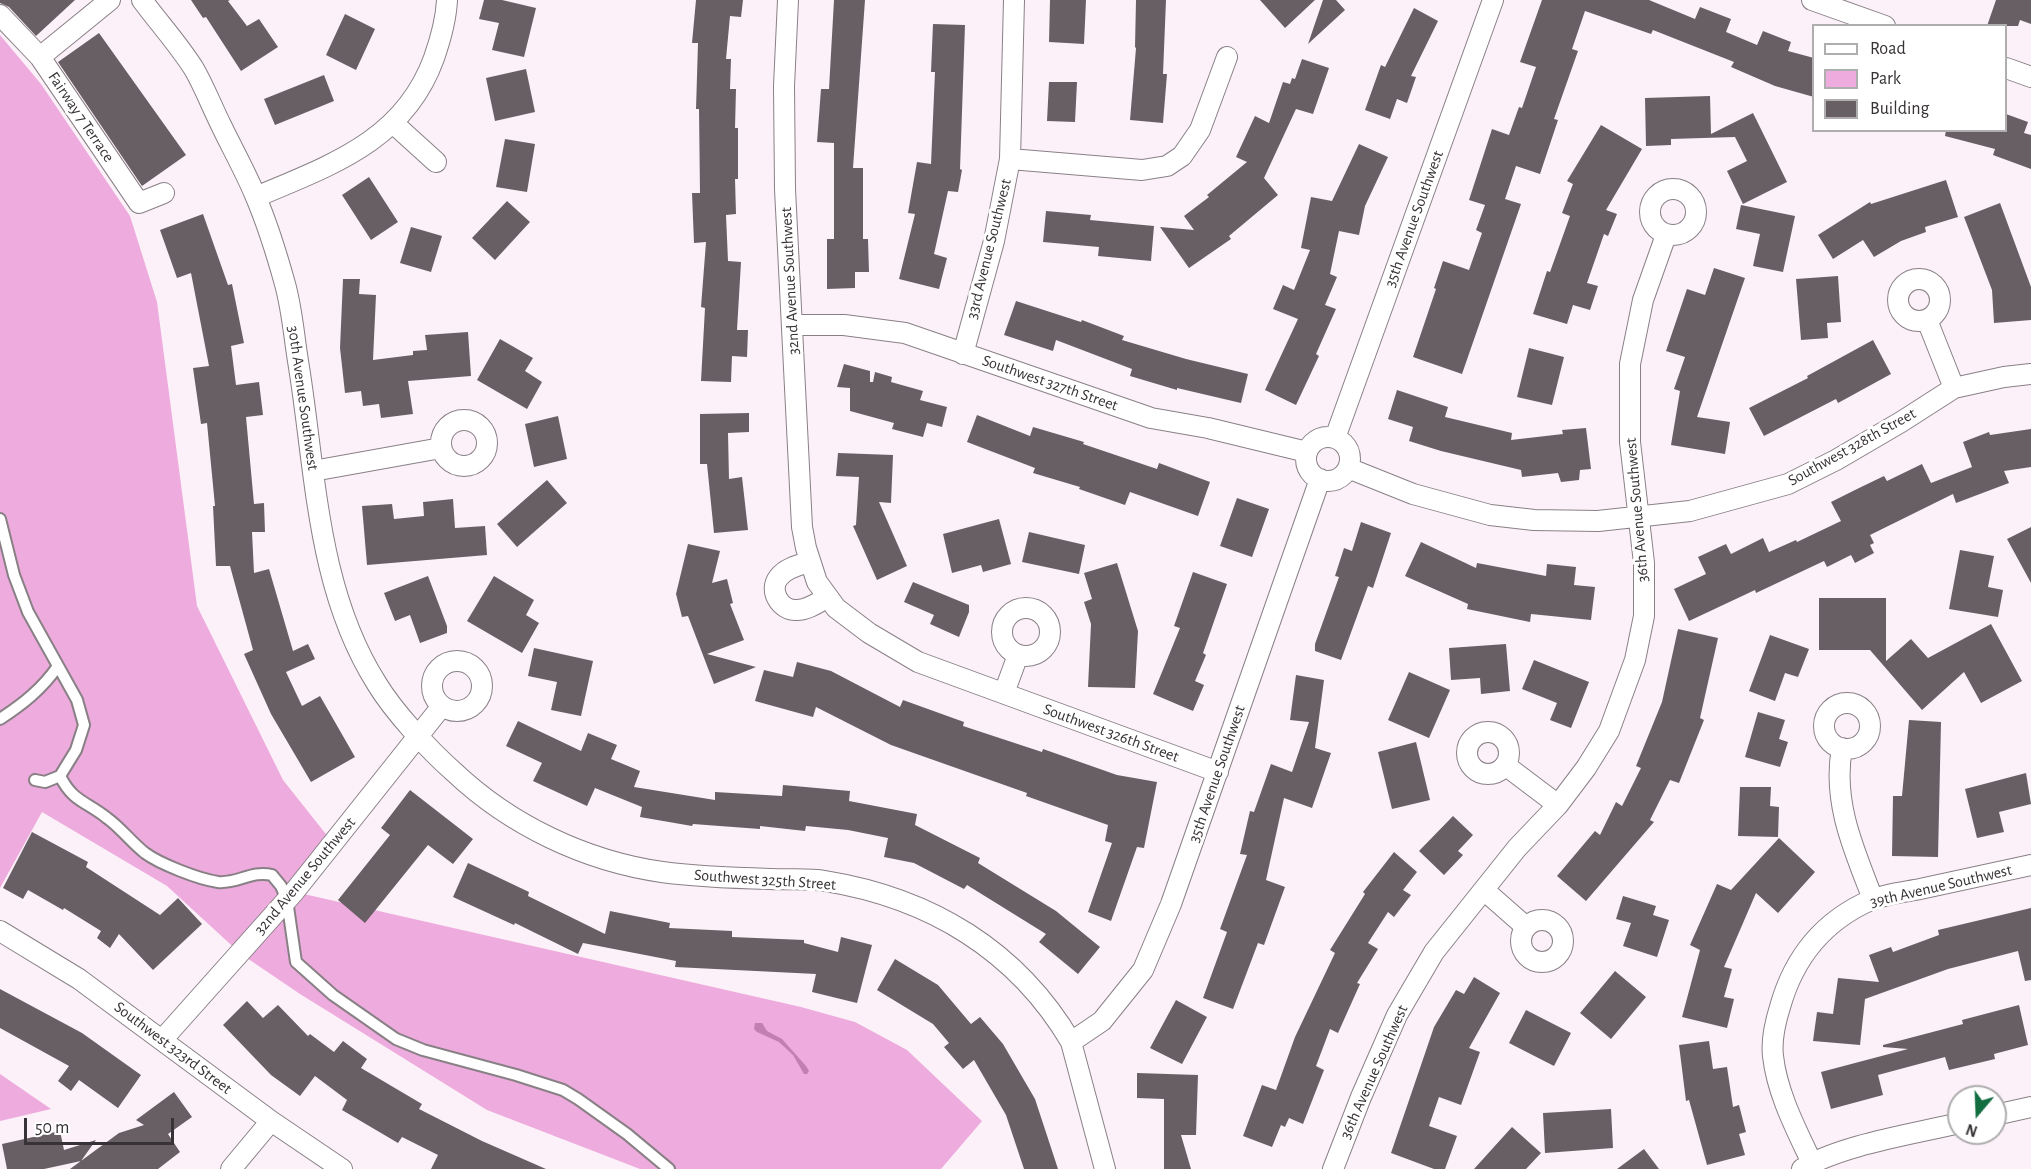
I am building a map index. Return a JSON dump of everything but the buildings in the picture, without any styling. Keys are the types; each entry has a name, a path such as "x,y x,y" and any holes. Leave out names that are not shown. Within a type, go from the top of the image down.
{"street":[{"path":"40,57 110,0"},
{"path":"142,0 194,69 256,197 333,164 362,148 393,123 418,94 425,80 444,26 447,0"},
{"name":"32nd Avenue Southwest","path":"788,0 784,86 785,189 802,527 809,562 823,590"},
{"name":"33rd Avenue Southwest","path":"963,354 1000,213 1010,159 1014,0"},
{"name":"35th Avenue Southwest","path":"1335,438 1493,0"},
{"path":"1812,0 1879,24"},
{"name":"Fairway 7 Terrace","path":"0,15 40,57 139,203 164,193"},
{"path":"1010,159 1142,170 1167,166 1182,156 1200,130 1227,57"},
{"path":"2007,68 2031,76"},
{"path":"393,123 436,162"},
{"name":"30th Avenue Southwest","path":"256,197 286,286 302,383 313,471 332,580 361,657 378,687 418,736"},
{"name":"36th Avenue Southwest","path":"1333,1169 1397,1015 1434,952 1517,848 1558,805 1610,731 1635,660 1644,616 1644,563 1630,442 1630,364 1643,300 1666,235"},
{"path":"1928,320 1954,388"},
{"name":"Southwest 327th Street","path":"792,326 844,325 905,333 1151,418 1208,428 1307,452"},
{"name":"Southwest 328th Street","path":"1640,516 1690,511 1788,484 1901,423 1954,388 2004,377 2031,374"},
{"path":"1322,438 1335,438 1342,442 1349,454 1348,468 1339,478 1320,479 1310,471 1307,465 1307,452 1310,446 1322,438"},
{"path":"313,471 441,448"},
{"path":"1348,468 1413,494 1490,515 1534,520 1598,521 1640,516"},
{"name":"35th Avenue Southwest","path":"1071,1042 1102,1021 1143,970 1171,904 1320,479"},
{"path":"809,562 780,575 776,582 777,598 788,609 797,610 823,590"},
{"name":"Southwest 326th Street","path":"823,590 836,608 868,633 918,662 1218,772"},
{"path":"1004,693 1018,655"},
{"name":"32nd Avenue Southwest","path":"162,1040 287,900 442,706"},
{"name":"Southwest 325th Street","path":"418,736 454,773 498,807 546,836 598,858 660,872 739,878 824,880 892,897 949,921 996,952 1038,993 1071,1042 1105,1169"},
{"path":"1842,748 1839,781 1843,817 1873,899"},
{"path":"1505,765 1558,805"},
{"name":"39th Avenue Southwest","path":"1807,1166 1777,1074 1773,1044 1776,1020 1788,982 1807,948 1832,924 1873,899 2031,865"},
{"path":"1484,890 1526,927"},
{"name":"Southwest 323rd Street","path":"0,931 79,979 271,1121 342,1169"},
{"path":"2007,1112 2031,1107"},
{"path":"231,1169 271,1121"},
{"path":"1807,1166 1877,1142 1947,1126"}],"lane":[{"path":"0,519 14,575 28,612 77,700 84,725 76,750 60,776 45,782 35,780"},
{"path":"0,719 33,695 47,682 58,666"},
{"path":"60,776 68,791 115,824 146,854 189,874 214,881 228,882 257,873 272,875 281,886 287,900 296,962 333,995 396,1039 423,1050 528,1078 562,1090 627,1134 669,1169"}],"green space":[{"path":"0,35 41,84 130,216 157,302 197,606 283,780 333,843 295,892 801,1007 855,1022 907,1050 982,1121 941,1169 640,1169 487,1110 300,994 241,954 167,886 42,812 0,888"},
{"path":"0,1074 51,1109 0,1121"}],"shaded area":[{"path":"755,1023 762,1023 767,1031 782,1039 806,1066 809,1071 807,1074 804,1074 793,1055 779,1042 757,1032 754,1029"}]}
